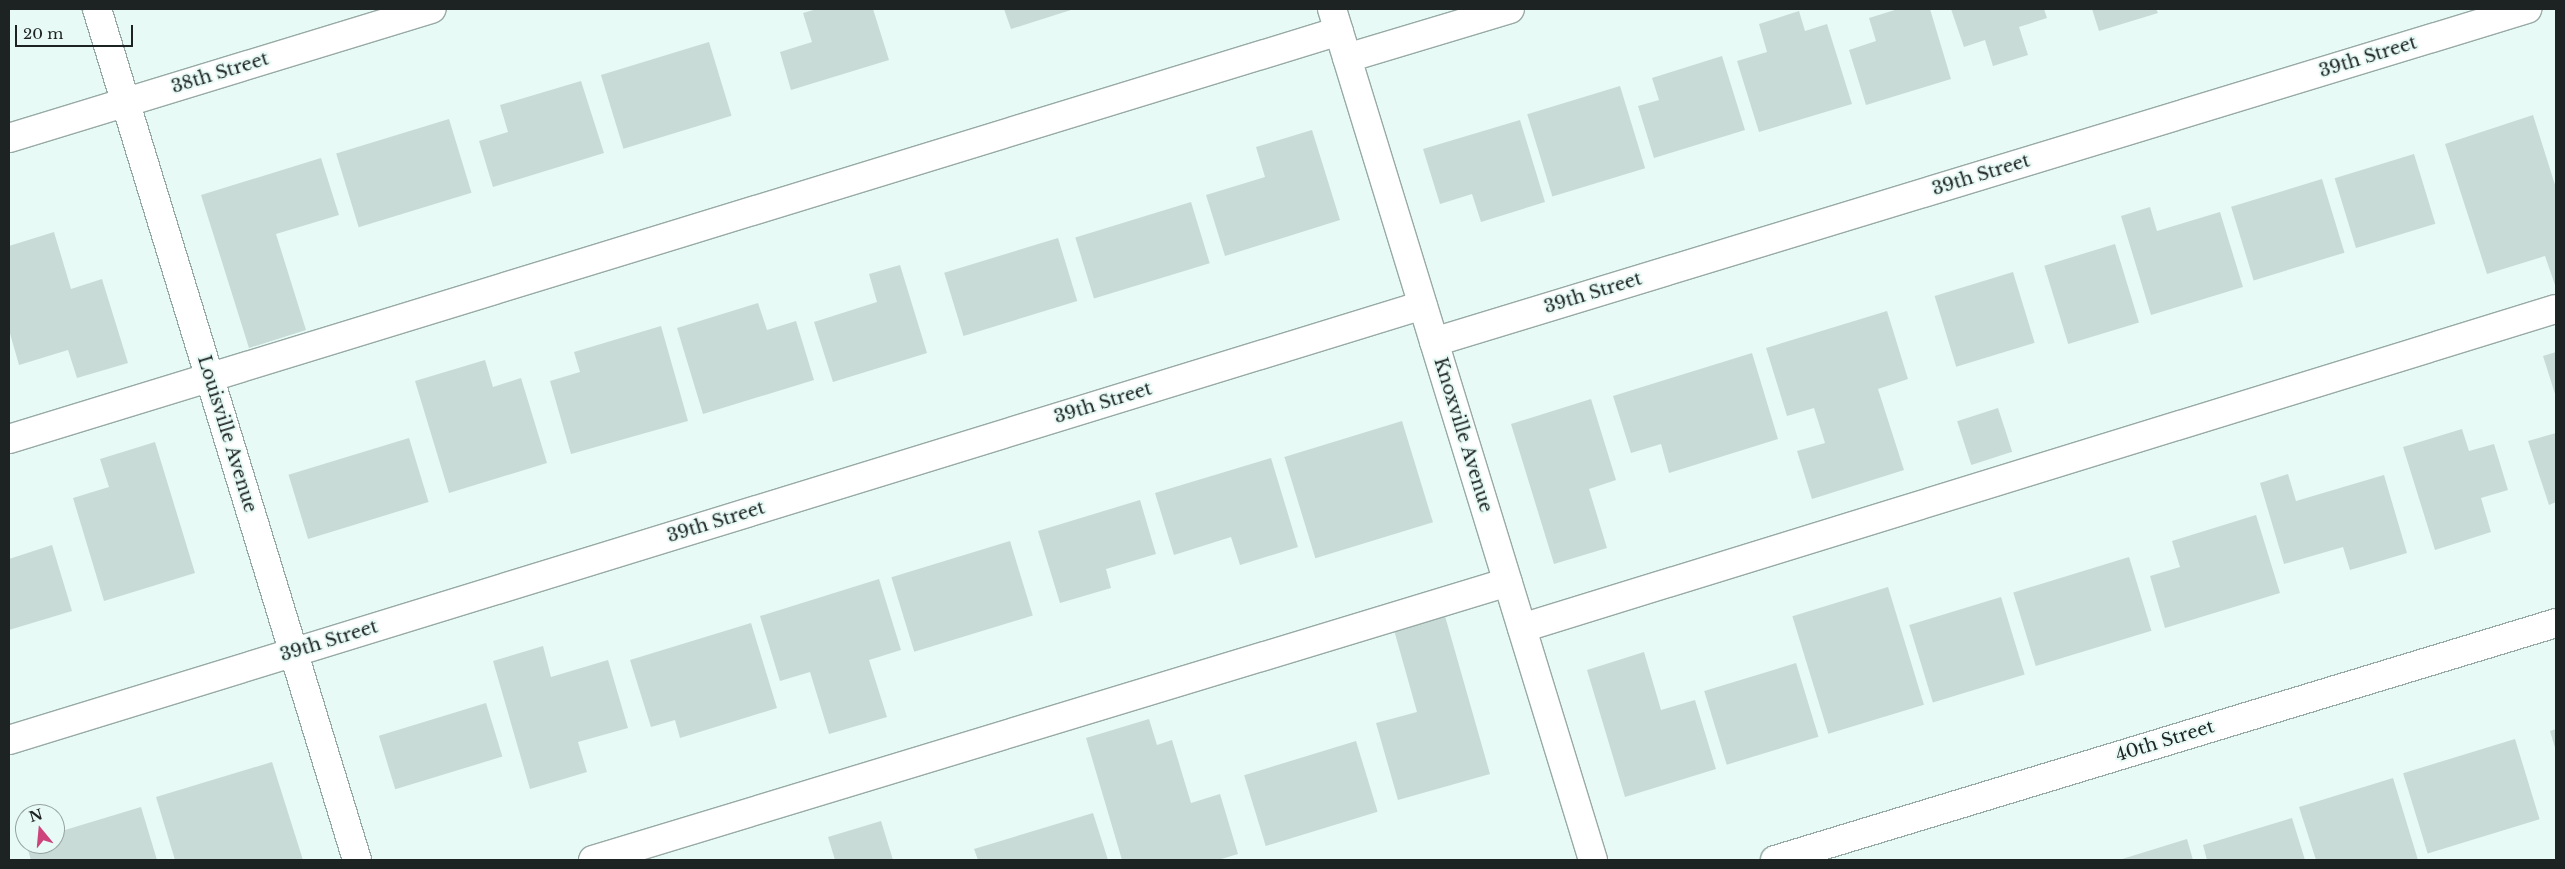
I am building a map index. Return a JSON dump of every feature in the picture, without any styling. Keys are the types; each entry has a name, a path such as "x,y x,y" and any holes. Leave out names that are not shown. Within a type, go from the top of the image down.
{"street":[{"name":"Louisville Avenue","path":"97,9 357,860"},
{"name":"38th Street","path":"9,138 432,9"},
{"path":"1347,58 1510,9"},
{"name":"39th Street","path":"1434,342 2527,9"},
{"path":"9,439 1336,20"},
{"name":"Knoxville Avenue","path":"1336,20 1522,628 1585,858"},
{"name":"39th Street","path":"9,740 1423,305"},
{"path":"1522,628 2556,309"},
{"path":"593,860 1508,582"},
{"name":"40th Street","path":"1775,860 2556,623"}],"building":[{"path":"817,9 873,9 889,60 791,90 780,52 812,42 803,13"},
{"path":"1004,9 1074,9 1011,29"},
{"path":"1898,9 1930,9 1951,79 1866,105 1849,50 1876,41 1869,18"},
{"path":"1951,9 2044,9 2047,18 2019,27 2028,55 1993,66 1985,40 1964,47"},
{"path":"2092,9 2156,9 2158,13 2099,31"},
{"path":"1799,11 1805,31 1827,24 1852,104 1759,132 1737,61 1767,52 1759,24"},
{"path":"709,42 732,116 623,149 601,75"},
{"path":"1722,56 1745,130 1654,158 1638,106 1659,100 1652,78"},
{"path":"581,81 604,153 493,187 479,141 508,132 500,105"},
{"path":"1620,86 1645,168 1552,197 1527,114"},
{"path":"2533,115 2556,188 2556,288 2545,256 2487,274 2445,144"},
{"path":"449,119 472,193 359,227 336,153"},
{"path":"1520,120 1545,202 1481,222 1472,194 1440,204 1423,149"},
{"path":"1312,130 1340,220 1225,256 1206,195 1265,177 1256,147"},
{"path":"2414,154 2435,224 2356,248 2335,178"},
{"path":"321,158 339,215 276,234 306,330 249,348 201,195"},
{"path":"2322,179 2345,253 2254,280 2231,207"},
{"path":"1191,202 1210,263 1094,299 1075,237"},
{"path":"2150,207 2157,231 2220,212 2243,287 2151,315 2121,216"},
{"path":"54,232 71,289 102,279 128,363 77,378 68,350 19,365 9,330 9,246"},
{"path":"1058,238 1077,301 963,336 944,273"},
{"path":"2115,244 2139,322 2068,344 2044,266"},
{"path":"900,265 927,353 833,382 814,322 877,302 869,274"},
{"path":"2013,272 2035,343 1956,367 1935,296"},
{"path":"758,303 767,330 796,321 814,380 703,414 677,328"},
{"path":"1887,311 1908,379 1878,389 1904,470 1812,499 1797,451 1825,443 1814,408 1787,416 1766,348"},
{"path":"661,326 688,421 571,454 550,381 580,372 574,352"},
{"path":"2556,352 2556,397 2543,356"},
{"path":"1752,353 1778,439 1669,473 1661,444 1631,453 1613,396"},
{"path":"485,360 493,387 521,378 547,463 449,493 415,381"},
{"path":"1591,399 1616,480 1589,489 1607,548 1554,564 1511,424"},
{"path":"1998,408 2012,452 1971,465 1957,421"},
{"path":"1402,421 1433,522 1315,558 1284,457"},
{"path":"2462,429 2469,451 2494,444 2508,490 2481,498 2491,532 2435,550 2403,447"},
{"path":"2556,433 2556,502 2549,505 2528,441"},
{"path":"409,438 429,502 308,539 289,475"},
{"path":"155,442 195,573 104,601 73,498 109,487 100,459"},
{"path":"1271,458 1298,547 1240,565 1231,537 1174,555 1155,493"},
{"path":"2288,474 2296,501 2384,475 2407,553 2350,570 2343,547 2284,564 2260,483"},
{"path":"1140,500 1156,554 1106,569 1111,588 1060,603 1038,531"},
{"path":"2256,515 2280,593 2165,628 2150,576 2180,567 2172,541"},
{"path":"1010,541 1033,616 914,652 891,577"},
{"path":"52,545 72,611 9,630 9,559"},
{"path":"2129,557 2152,631 2036,666 2013,592"},
{"path":"879,579 901,650 869,660 887,717 829,734 810,672 780,681 760,616"},
{"path":"1888,587 1924,705 1828,734 1792,616"},
{"path":"2001,597 2025,674 1933,703 1909,625"},
{"path":"1445,616 1490,774 1398,800 1376,723 1417,712 1394,630"},
{"path":"751,623 777,708 680,738 675,720 651,727 630,660"},
{"path":"543,646 551,677 608,660 628,728 578,742 587,772 530,789 493,661"},
{"path":"1644,652 1661,710 1695,700 1716,769 1625,797 1587,670"},
{"path":"1796,663 1819,737 1727,765 1704,691"},
{"path":"486,703 502,757 395,789 379,736"},
{"path":"1149,719 1157,745 1172,740 1191,803 1220,794 1238,854 1218,860 1122,860 1086,738"},
{"path":"2556,729 2556,751 2550,731"},
{"path":"2515,739 2540,819 2428,854 2403,773"},
{"path":"1356,741 1378,812 1266,846 1244,775"},
{"path":"272,762 303,860 175,860 156,797"},
{"path":"2393,778 2418,860 2316,860 2299,807"},
{"path":"141,807 157,860 31,860 29,854 65,854 65,830"},
{"path":"1093,813 1108,860 978,860 974,849"},
{"path":"2292,818 2305,860 2207,860 2203,845"},
{"path":"881,821 893,860 835,860 828,837"},
{"path":"2187,839 2193,860 2119,860"}]}
